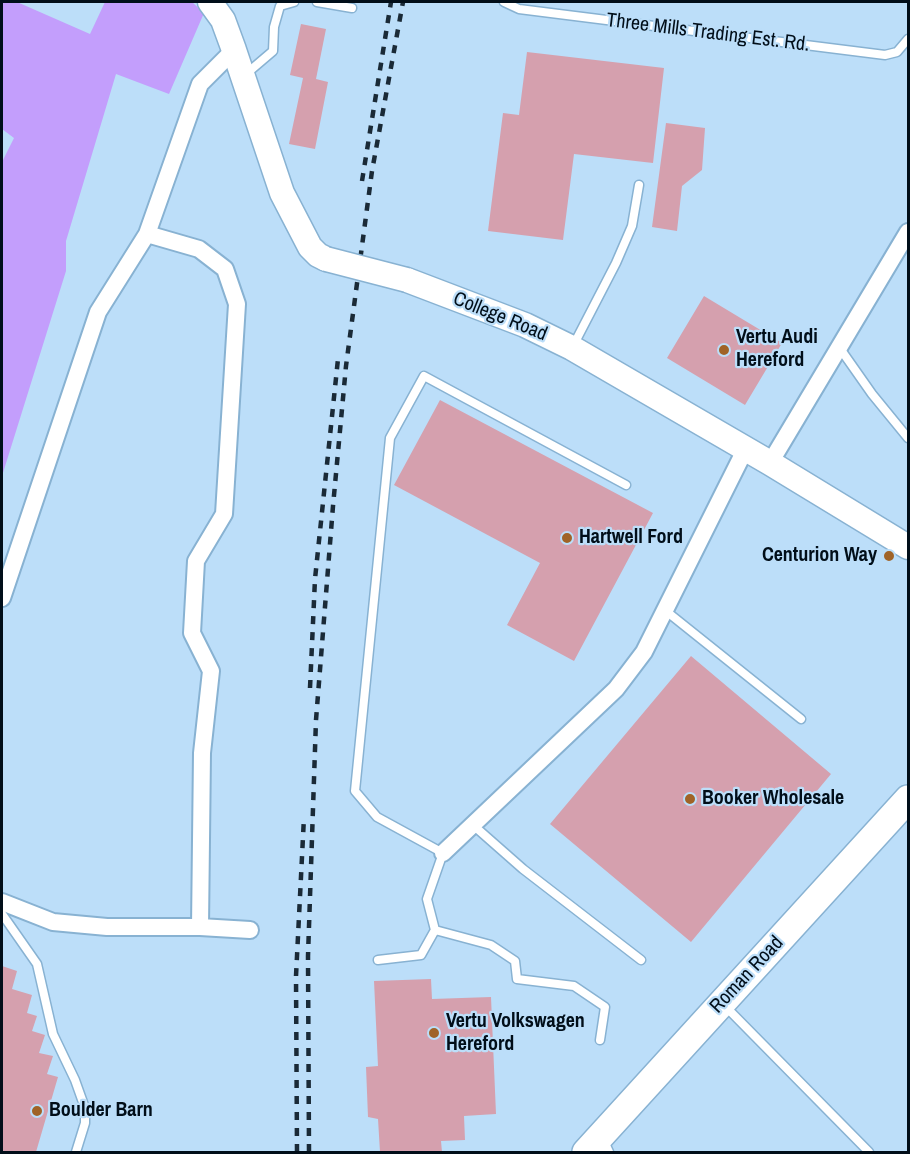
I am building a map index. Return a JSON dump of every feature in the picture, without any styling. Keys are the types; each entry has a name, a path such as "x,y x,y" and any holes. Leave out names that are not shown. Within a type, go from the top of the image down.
{"main road":[{"name":"Roman Road","path":"599,1147 721,1003 909,800"}],"street":[{"name":"College Road","path":"210,2 223,20 282,193 310,247 318,255 326,260 407,280 525,325 572,348 909,547"},
{"path":"2,598 98,312 147,234 200,84 234,50"},
{"path":"770,463 909,232"},
{"path":"147,234 199,249 225,269 237,304 224,514 196,561 192,633 211,671 202,753 200,927"},
{"path":"443,853 616,689 644,652 746,450"},
{"path":"2,902 53,922 107,927 200,927 250,930"}],"lane":[{"path":"243,76 273,51 274,27 280,4 294,2"},
{"path":"317,2 352,8"},
{"name":"Three Mills Trading Est. Rd.","path":"504,2 519,9 885,55 897,52 909,39"},
{"path":"572,348 632,226 639,185"},
{"path":"839,347 872,394 909,438"},
{"path":"378,960 421,955 435,930 427,899 443,853 376,817 355,791 390,438 424,376 626,485"},
{"path":"666,611 801,719"},
{"path":"473,825 523,869 641,960"},
{"path":"2,914 37,964 53,1034 75,1080 85,1108 85,1124 76,1152"},
{"path":"435,930 491,945 514,961 516,979 574,986 605,1007 600,1040"},
{"path":"721,1003 868,1152"}],"shaded area":[{"path":"2,2 17,2 90,34 105,2 192,2 204,13 169,94 116,74 66,241 66,271 2,476 2,162 14,138 2,129"}],"building":[{"path":"301,24 326,29 316,79 328,82 315,149 289,144 303,78 290,75"},
{"path":"527,52 664,68 653,163 574,154 563,240 488,231 503,113 519,115"},
{"path":"666,123 705,128 702,170 682,186 677,231 652,227"},
{"name":"Vertu Audi Hereford","path":"704,296 782,343 745,405 667,358"},
{"name":"Hartwell Ford","path":"440,400 653,513 574,661 507,625 540,563 394,485"},
{"name":"Booker Wholesale","path":"691,656 831,774 691,942 550,824"},
{"path":"2,966 17,971 12,989 32,995 27,1013 37,1016 32,1031 45,1035 39,1053 53,1056 47,1074 58,1077 36,1152 2,1152"},
{"name":"Vertu Volkswagen Hereford","path":"431,979 432,999 491,997 496,1114 464,1116 465,1140 441,1141 442,1152 380,1152 378,1119 368,1117 366,1067 378,1066 374,981"}],"railway":[{"path":"362,181 391,2"},
{"path":"309,1152 308,956 316,720 333,506 346,366 372,171 403,2"},
{"path":"310,688 315,579 338,359"},
{"path":"297,1152 296,976 304,817"}],"place":[{"name":"Vertu Audi Hereford","path":"724,350"},
{"name":"Hartwell Ford","path":"567,538"},
{"name":"Centurion Way","path":"889,556"},
{"name":"Booker Wholesale","path":"690,799"},
{"name":"Vertu Volkswagen Hereford","path":"434,1033"},
{"name":"Boulder Barn","path":"37,1111"}]}
